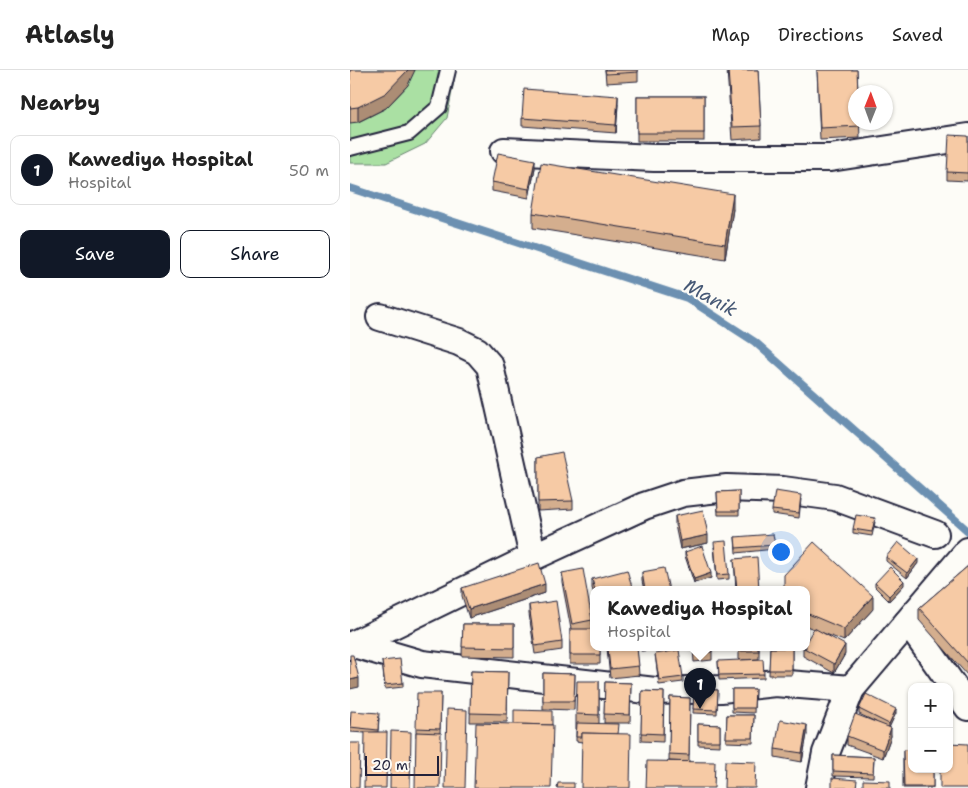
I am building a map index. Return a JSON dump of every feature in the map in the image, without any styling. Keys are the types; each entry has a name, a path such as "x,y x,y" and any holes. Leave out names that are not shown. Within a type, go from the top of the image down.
{"street":[{"path":"504,151 654,158 830,158 968,136"},
{"path":"380,317 459,342 477,351 490,366 533,557"},
{"path":"352,645 533,557 644,506 683,493 727,488 783,490 835,497 935,534"},
{"path":"819,788 826,753 850,689 966,559"},
{"path":"908,622 968,708"},
{"path":"352,645 422,664 655,691 721,689 775,683 850,689"}],"lane":[{"path":"350,148 409,133 438,108 448,70"}],"green space":[{"path":"350,70 456,70 447,118 425,144 386,163 350,163"}],"building":[{"path":"350,70 408,70 386,93 358,107 350,108"},
{"path":"605,70 638,70 638,72 606,74"},
{"path":"728,70 758,70 761,126 732,127"},
{"path":"817,70 857,70 858,85 848,85 848,127 820,128"},
{"path":"524,89 618,96 616,125 522,118"},
{"path":"637,96 704,96 704,133 637,133"},
{"path":"949,135 968,136 968,173 947,172"},
{"path":"498,153 535,160 529,189 492,182"},
{"path":"541,163 733,194 725,244 533,213"},
{"path":"562,452 573,501 538,502 538,457"},
{"path":"739,491 739,511 718,511 717,492"},
{"path":"775,491 801,495 799,513 772,510"},
{"path":"703,510 708,535 680,541 675,516"},
{"path":"856,515 875,518 872,532 853,529"},
{"path":"773,534 775,545 736,548 735,537"},
{"path":"726,541 729,574 717,575 714,542"},
{"path":"814,542 873,596 844,629 810,615 810,586 784,586 784,575"},
{"path":"898,542 918,559 907,573 886,557"},
{"path":"702,546 711,573 694,579 685,552"},
{"path":"757,557 759,586 737,586 734,559"},
{"path":"539,563 545,584 469,609 462,588"},
{"path":"968,566 968,663 919,608"},
{"path":"890,567 904,581 889,596 875,583"},
{"path":"664,568 668,586 644,586 642,572"},
{"path":"583,569 590,609 590,620 572,624 562,573"},
{"path":"627,570 632,586 594,586 592,579"},
{"path":"556,601 562,642 535,646 529,605"},
{"path":"463,624 514,624 514,648 462,647"},
{"path":"814,628 845,645 834,664 810,651 810,635"},
{"path":"570,629 590,629 590,651 600,651 600,655 570,655"},
{"path":"608,651 637,651 639,666 610,669"},
{"path":"679,651 683,677 659,680 655,654"},
{"path":"694,651 712,651 712,652 694,653"},
{"path":"770,651 792,651 792,670 769,670"},
{"path":"350,655 353,655 359,678 350,680"},
{"path":"400,659 403,683 385,685 382,661"},
{"path":"763,659 764,674 719,675 718,661"},
{"path":"471,671 508,672 507,714 470,713"},
{"path":"543,673 575,674 574,701 543,701"},
{"path":"577,681 599,681 599,715 576,714"},
{"path":"605,682 631,683 630,715 604,714"},
{"path":"694,689 718,690 717,710 693,709"},
{"path":"732,689 755,689 754,708 732,708"},
{"path":"642,691 664,692 663,734 641,733"},
{"path":"417,693 441,693 440,729 416,728"},
{"path":"866,694 896,709 889,724 859,709"},
{"path":"670,697 690,698 689,755 669,754"},
{"path":"447,709 467,710 465,788 445,788"},
{"path":"514,710 552,711 552,725 514,724"},
{"path":"351,711 379,713 378,730 350,727"},
{"path":"855,714 891,728 883,750 847,736"},
{"path":"727,715 754,715 753,738 726,738"},
{"path":"780,720 807,725 802,753 775,749"},
{"path":"476,723 553,725 551,788 474,788"},
{"path":"577,723 619,724 618,734 582,733 582,737 576,737"},
{"path":"698,724 720,725 720,741 698,741"},
{"path":"391,731 411,732 410,788 390,788"},
{"path":"365,732 387,732 386,788 364,788"},
{"path":"416,732 441,733 440,788 415,788"},
{"path":"582,733 631,734 630,788 581,788"},
{"path":"350,743 360,743 359,788 350,788"},
{"path":"953,743 968,744 968,788 940,788 940,773 953,773"},
{"path":"908,749 908,773 933,773 933,787 904,787 903,750"},
{"path":"833,755 874,757 873,773 833,771"},
{"path":"647,761 715,762 714,788 646,788"},
{"path":"725,761 756,762 755,788 724,788"},
{"path":"832,778 857,780 856,788 832,788"},
{"path":"863,780 890,781 890,788 863,788"},
{"path":"558,783 574,783 574,788 557,788"}],"waterway":[{"name":"Manik","path":"350,188 687,298 755,342 968,531"}],"place":[{"name":"Kawediya Hospital","path":"700,709"}]}
